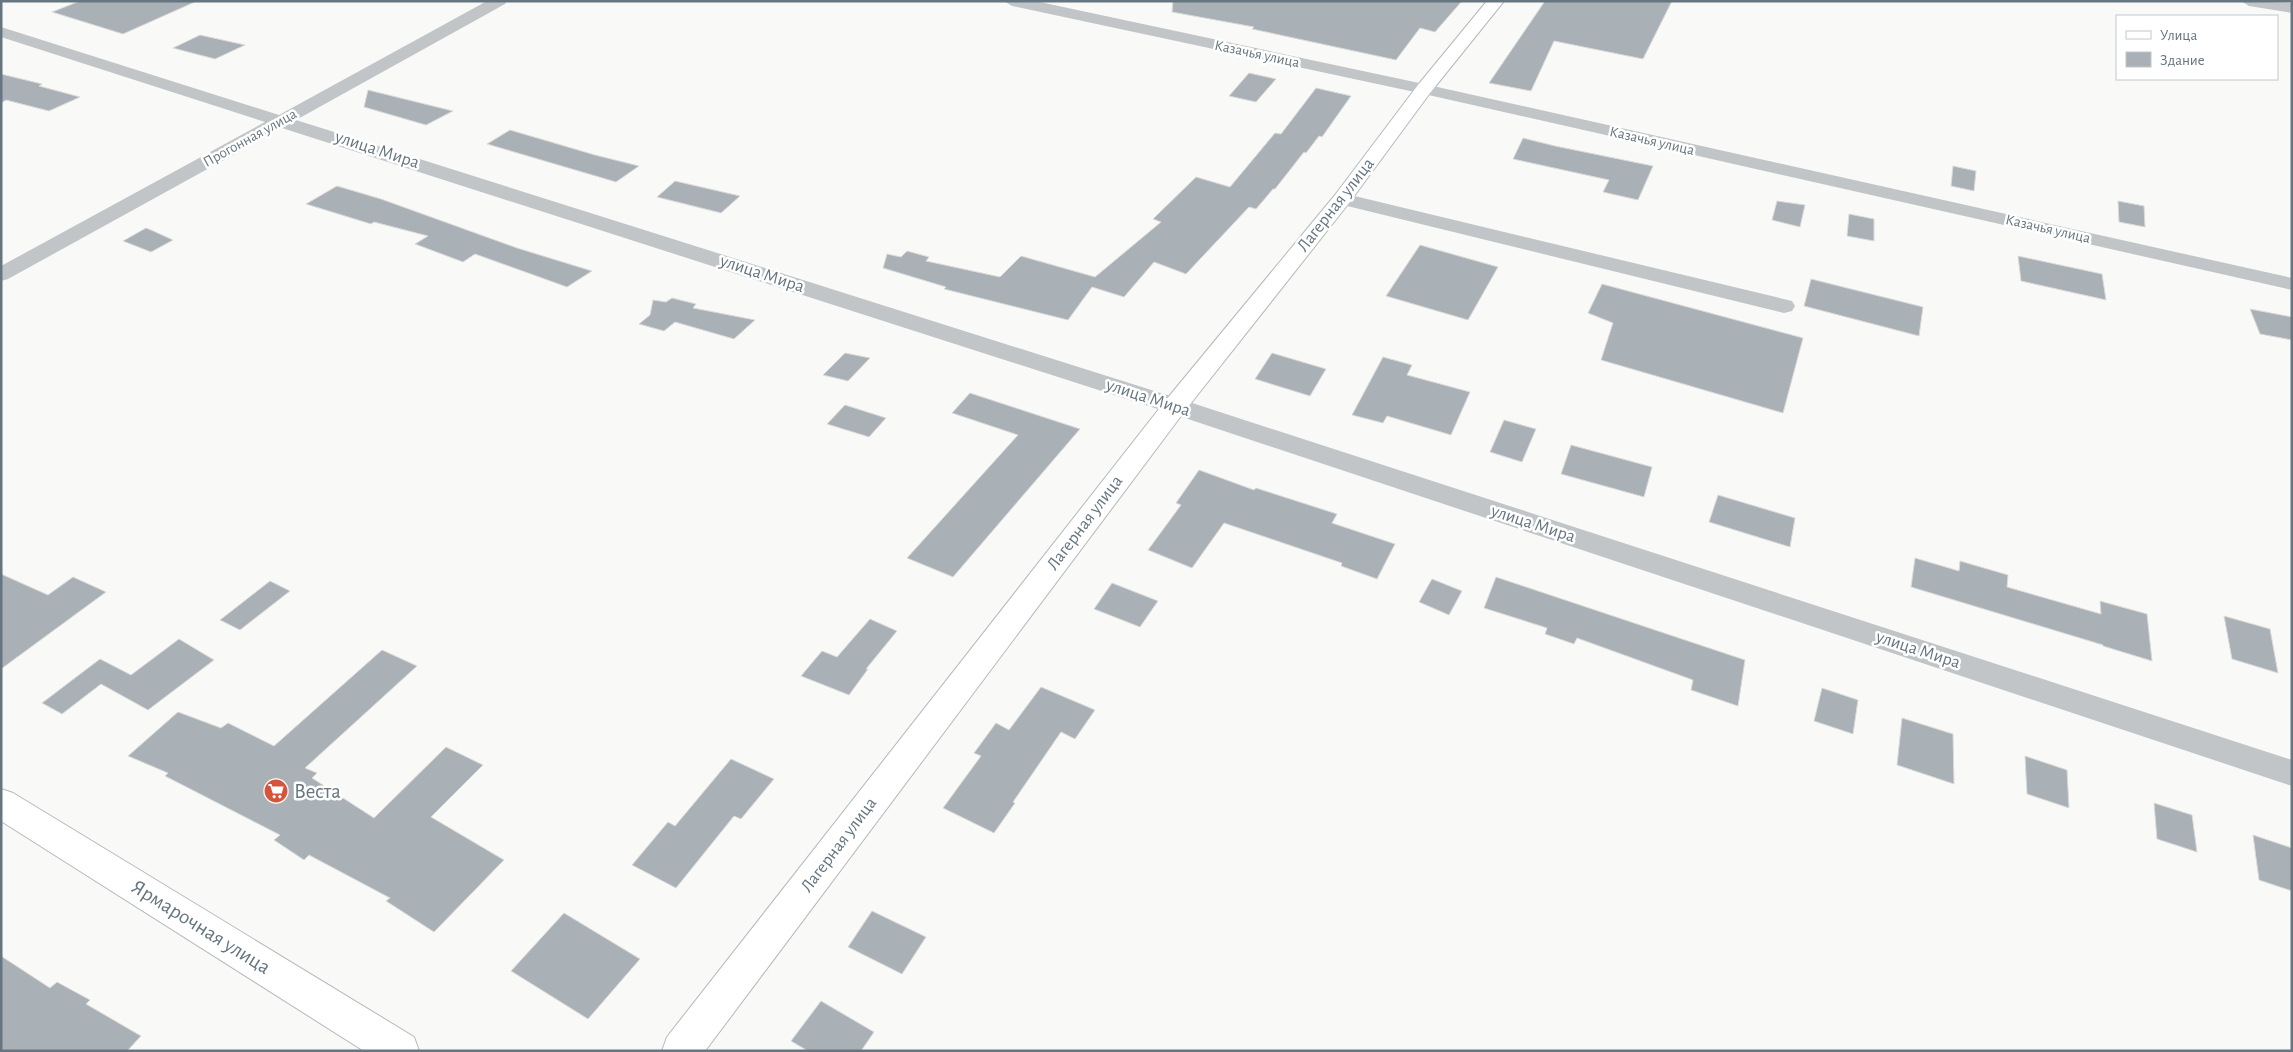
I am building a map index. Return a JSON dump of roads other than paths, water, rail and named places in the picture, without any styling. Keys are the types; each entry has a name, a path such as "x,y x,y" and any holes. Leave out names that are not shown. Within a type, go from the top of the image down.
{"main road":[{"name":"Лагерная улица","path":"682,1051 1175,406 1342,199 1424,89 1496,1"},
{"name":"Ярмарочная улица","path":"1,802 400,1051"}],"street":[{"name":"Прогонная улица","path":"1,275 499,1"},
{"name":"Казачья улица","path":"1012,1 1424,89 2292,284"},
{"path":"2249,1 2292,8"},
{"name":"улица Мира","path":"1,32 1175,406 2292,772"},
{"path":"1342,199 1784,306"}],"place":[{"name":"Веста","path":"276,791"}]}
